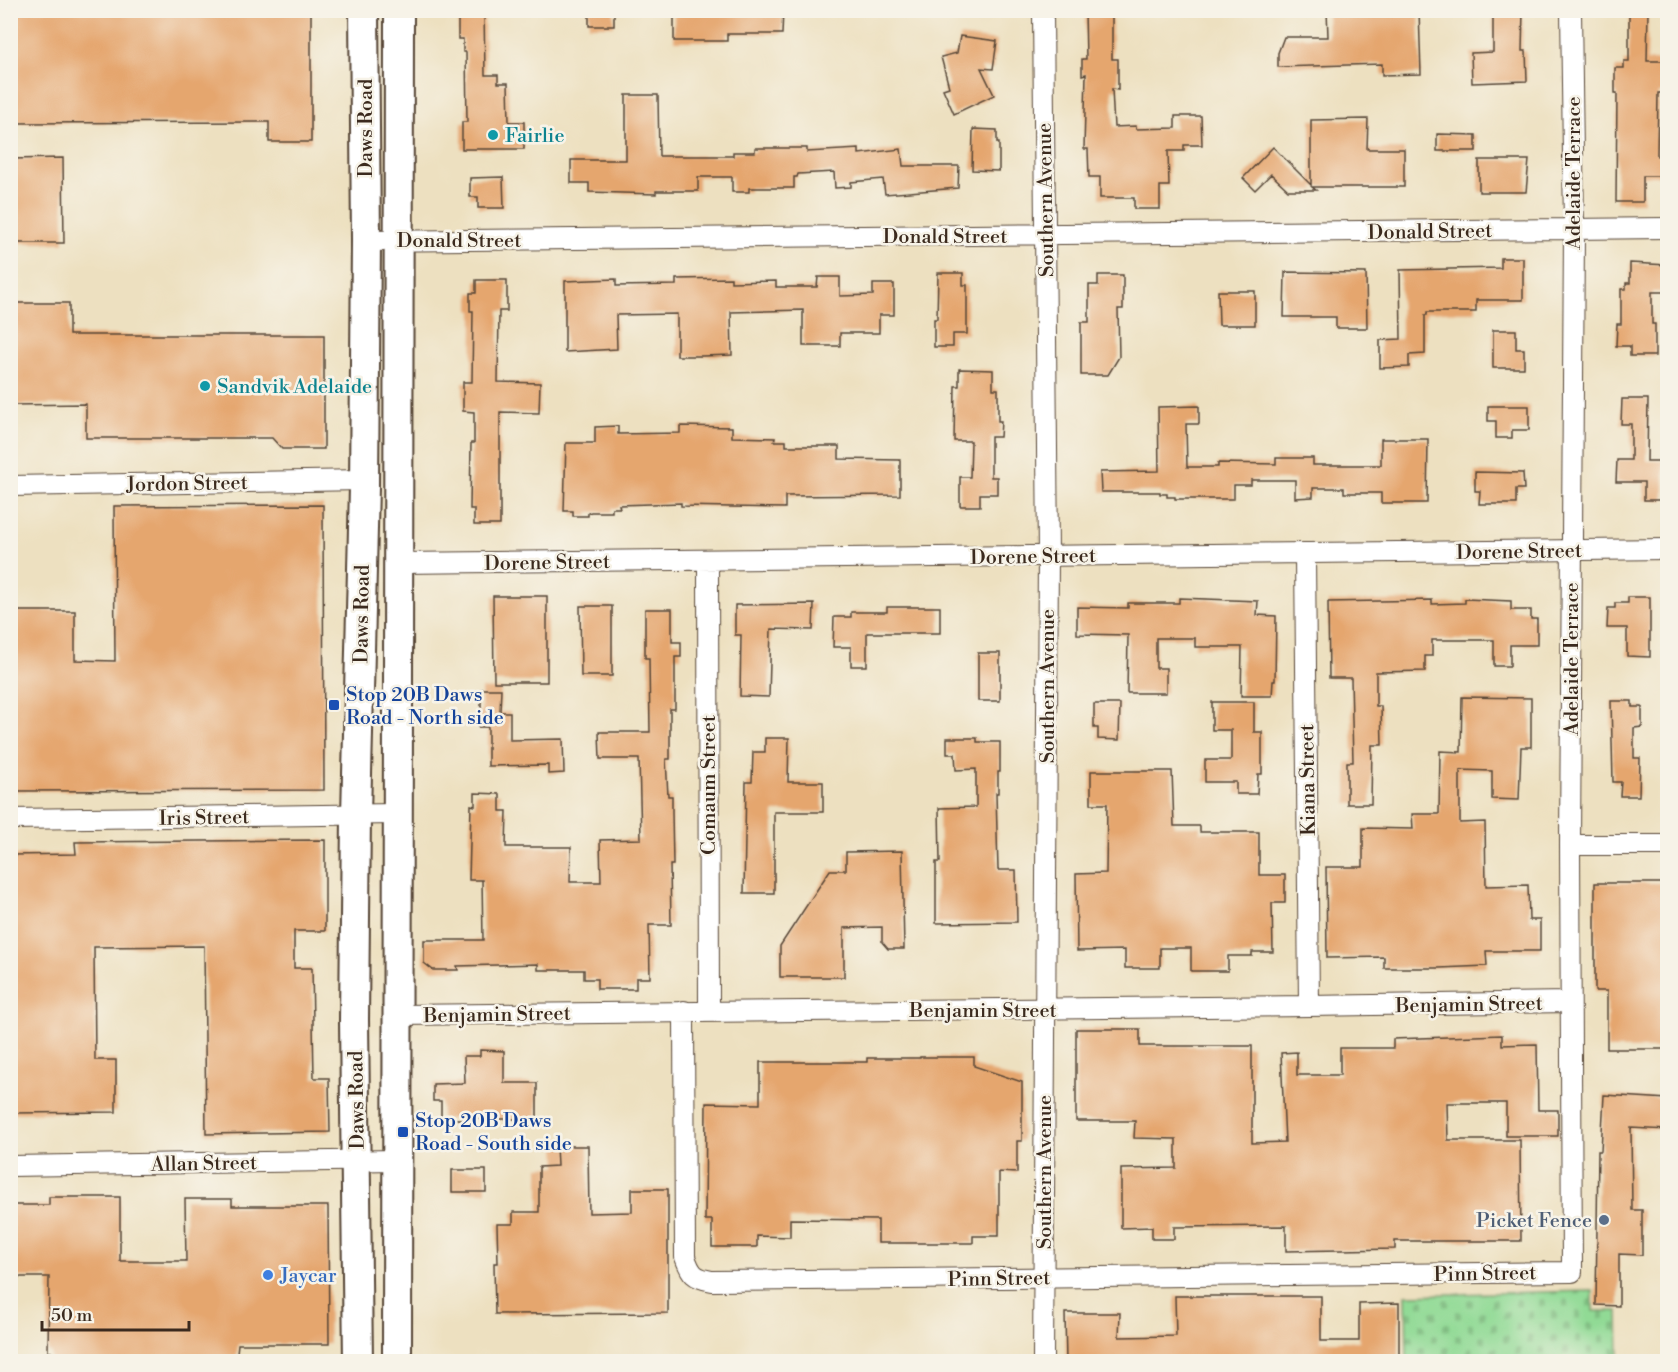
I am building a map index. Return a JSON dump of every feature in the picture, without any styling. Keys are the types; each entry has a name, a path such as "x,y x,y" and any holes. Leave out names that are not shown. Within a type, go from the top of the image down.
{"main road":[{"name":"Daws Road","path":"358,1362 354,1020 364,480 366,241 364,10"},
{"name":"Daws Road","path":"396,1362 399,10"}],"street":[{"name":"Southern Avenue","path":"1043,10 1048,556 1043,1362"},
{"name":"Adelaide Terrace","path":"1571,10 1574,229 1570,845 1572,1272"},
{"name":"Donald Street","path":"366,241 1668,228"},
{"name":"Jordon Street","path":"10,486 364,480"},
{"name":"Dorene Street","path":"398,563 1668,549"},
{"name":"Kiana Street","path":"1305,553 1309,1006"},
{"name":"Comaum Street","path":"708,560 709,1011"},
{"name":"Iris Street","path":"10,819 397,814"},
{"path":"1570,845 1668,845"},
{"name":"Benjamin Street","path":"397,1015 1570,1002"},
{"name":"Pinn Street","path":"684,1011 684,1257 689,1269 698,1279 712,1281 1572,1272"},
{"name":"Allan Street","path":"10,1166 397,1160"}],"green space":[{"path":"1593,1291 1593,1311 1618,1311 1619,1361 1407,1361 1406,1295"}],"building":[{"path":"14,10 311,10 311,142 269,142 269,122 14,123"},
{"path":"484,10 485,75 498,75 498,83 508,83 509,122 524,122 524,149 462,149 462,122 467,122 466,52 463,52 463,39 458,39 458,11"},
{"path":"589,10 614,10 614,26 589,26"},
{"path":"674,10 783,10 782,34 727,34 727,41 674,41"},
{"path":"1085,10 1112,10 1112,59 1118,59 1118,90 1112,89 1114,127 1175,128 1175,116 1201,116 1202,145 1184,145 1184,151 1168,151 1169,186 1160,186 1160,209 1134,209 1134,198 1100,198 1100,177 1089,177 1088,149 1084,149 1086,74 1082,75 1082,59 1086,59"},
{"path":"1327,10 1419,10 1421,74 1382,75 1382,64 1278,67 1278,53 1284,37 1328,37"},
{"path":"1493,10 1523,10 1522,51 1526,51 1527,81 1472,83 1471,53 1493,52"},
{"path":"1629,10 1648,10 1647,61 1668,61 1668,93 1658,93 1657,156 1664,156 1664,176 1643,176 1643,202 1616,202 1617,93 1615,93 1615,68 1624,68 1624,61 1629,61"},
{"path":"960,36 997,41 993,69 981,68 994,95 954,114 943,89 949,87 941,57 957,53"},
{"path":"626,95 658,95 659,156 733,156 733,152 755,152 755,148 807,148 807,152 859,149 859,154 901,149 903,166 959,166 958,188 885,194 883,179 851,182 851,187 835,188 834,172 798,174 794,177 794,188 749,188 749,192 732,192 732,177 698,177 698,191 656,191 656,194 589,192 589,183 571,183 571,160 626,160"},
{"path":"1368,119 1367,149 1404,149 1404,187 1312,187 1316,190 1288,190 1271,174 1255,190 1243,178 1273,147 1311,185 1311,120"},
{"path":"973,129 997,130 999,171 972,170"},
{"path":"1437,134 1476,135 1476,151 1437,151"},
{"path":"63,158 64,243 10,243 10,159"},
{"path":"1479,160 1529,160 1526,192 1479,192"},
{"path":"503,177 504,208 478,208 478,197 470,197 470,178"},
{"path":"1501,258 1523,258 1523,300 1476,300 1476,312 1427,312 1425,315 1425,354 1409,355 1409,367 1380,368 1380,340 1401,339 1400,270 1501,268"},
{"path":"1630,263 1668,265 1668,292 1652,292 1655,356 1630,356 1630,346 1616,346 1617,324 1621,324 1621,289 1626,289 1626,283 1630,283"},
{"path":"1285,272 1366,273 1367,328 1336,328 1336,317 1284,317"},
{"path":"938,273 963,273 963,285 967,285 967,334 953,334 953,347 934,347"},
{"path":"1098,275 1123,275 1123,309 1118,309 1119,357 1108,375 1081,375 1081,322 1089,322 1089,285 1098,285"},
{"path":"818,277 840,277 840,296 873,295 873,284 894,284 894,315 879,315 879,333 840,333 840,346 803,346 803,310 731,312 732,355 677,356 677,314 616,315 617,349 565,352 565,281 616,279 616,286 676,285 676,279 731,278 731,282 776,281 776,287 817,287"},
{"path":"476,280 507,280 507,311 499,311 498,382 540,383 539,413 500,412 500,525 474,525 474,509 470,509 474,412 463,411 463,382 472,382 473,311 470,311 470,293 476,293"},
{"path":"1218,291 1255,291 1255,325 1219,325"},
{"name":"Sandvik Adelaide","path":"10,303 69,303 69,335 324,335 324,449 282,449 272,438 86,438 86,404 10,405"},
{"path":"1493,330 1516,330 1516,349 1524,349 1524,368 1493,368"},
{"path":"959,369 993,370 993,389 998,389 1000,437 991,437 991,477 997,477 997,494 980,494 980,506 960,506 960,477 970,477 971,441 954,441 955,386 959,386"},
{"path":"1622,399 1648,399 1647,461 1664,461 1664,500 1644,500 1644,482 1616,482 1617,460 1631,460 1631,424 1621,424"},
{"path":"1199,406 1199,424 1186,424 1187,467 1218,467 1218,463 1276,464 1276,458 1313,458 1313,465 1381,465 1381,439 1428,439 1427,503 1381,503 1381,493 1344,493 1344,488 1313,488 1313,497 1295,498 1295,480 1251,480 1251,485 1234,485 1234,499 1175,499 1175,497 1167,497 1167,494 1160,494 1160,492 1101,492 1100,472 1159,471 1158,407"},
{"path":"1488,406 1529,406 1529,430 1512,430 1512,438 1496,438 1496,421 1488,421"},
{"path":"618,426 618,434 680,433 680,426 732,427 732,437 775,438 774,441 786,441 786,446 839,446 839,459 900,460 900,495 785,496 785,508 681,506 681,503 619,505 620,508 612,508 612,512 591,512 588,516 573,516 573,511 564,511 566,443 595,443 595,427"},
{"path":"1475,472 1523,473 1524,489 1516,489 1516,504 1479,504 1480,491 1475,491"},
{"path":"323,505 324,790 10,791 10,611 75,611 75,660 115,661 114,506"},
{"path":"493,596 547,596 547,682 494,682"},
{"path":"1628,597 1650,597 1650,657 1627,656 1627,628 1607,628 1608,608 1615,608 1615,603 1628,603"},
{"path":"1179,598 1258,601 1257,615 1276,616 1275,681 1273,681 1272,696 1241,696 1242,647 1195,647 1195,638 1156,638 1156,668 1166,668 1166,693 1127,693 1128,635 1077,634 1077,607 1128,608 1128,603 1179,603"},
{"path":"1465,599 1511,601 1511,610 1531,610 1531,619 1537,619 1537,645 1510,645 1510,666 1494,666 1494,640 1432,640 1432,656 1425,656 1425,671 1376,672 1376,706 1381,706 1382,745 1372,745 1371,804 1347,804 1347,762 1353,762 1351,678 1329,678 1328,602 1432,600 1432,604 1465,603"},
{"path":"814,604 813,630 771,629 769,697 740,696 741,635 735,635 735,605"},
{"path":"580,606 612,606 612,676 581,676"},
{"path":"887,607 940,607 940,633 867,633 867,666 851,666 851,647 833,647 834,617 851,617 851,612 887,612"},
{"path":"645,609 672,609 672,642 681,642 681,657 675,657 675,709 670,709 670,759 666,759 668,796 672,796 671,925 649,925 650,978 636,978 636,989 597,989 597,979 584,979 584,970 538,970 538,964 457,966 458,970 433,970 424,963 424,940 483,940 482,880 469,880 471,805 475,806 475,793 500,794 500,811 507,811 506,847 571,847 570,882 601,882 600,840 641,839 639,759 600,759 599,732 650,732 649,658 645,658"},
{"path":"978,653 1000,653 1000,701 978,701"},
{"path":"481,689 501,689 500,712 510,712 510,740 563,739 564,773 548,774 548,765 488,766 488,727 478,727 478,712 481,712"},
{"path":"1462,697 1531,698 1531,747 1521,747 1519,800 1492,799 1492,771 1460,770 1460,823 1485,822 1486,886 1528,885 1529,920 1540,920 1540,951 1486,951 1487,966 1439,968 1384,968 1384,957 1327,958 1326,867 1363,867 1363,828 1413,829 1412,814 1439,814 1440,751 1461,752"},
{"path":"1611,701 1632,701 1632,707 1642,707 1642,727 1634,728 1634,758 1640,758 1639,796 1620,796 1621,782 1613,782"},
{"path":"1212,702 1254,702 1254,732 1262,732 1262,774 1258,774 1257,794 1236,794 1236,782 1205,782 1205,760 1231,760 1231,730 1212,730"},
{"path":"1094,704 1120,704 1119,740 1098,739 1098,728 1094,728"},
{"path":"765,738 789,738 788,782 823,782 823,812 774,812 774,893 744,893 746,782 752,782 753,752 765,752"},
{"path":"947,738 977,738 977,742 1000,742 1000,772 998,772 998,793 996,793 998,870 1016,870 1017,922 936,923 936,862 940,862 939,808 976,807 976,769 956,770 955,754 947,754"},
{"path":"1091,771 1172,771 1174,826 1200,826 1200,832 1259,832 1259,875 1285,875 1285,903 1272,903 1273,952 1252,952 1252,956 1228,956 1228,971 1191,971 1191,948 1160,948 1160,968 1125,968 1125,950 1077,951 1076,874 1106,873 1107,804 1091,804"},
{"path":"325,840 325,931 294,931 294,968 312,968 314,1078 329,1078 330,1132 206,1134 204,946 94,947 95,1060 116,1060 116,1112 10,1113 10,855 76,854 75,842"},
{"path":"902,851 904,949 888,949 882,942 882,927 844,928 844,977 780,977 780,946 830,870 846,870 846,852"},
{"path":"1595,883 1668,883 1668,1049 1607,1049 1607,991 1595,991"},
{"path":"1076,1029 1140,1029 1140,1046 1252,1046 1252,1143 1285,1142 1281,1053 1297,1052 1297,1075 1340,1075 1340,1048 1393,1048 1393,1039 1502,1035 1502,1045 1537,1044 1538,1110 1558,1110 1558,1136 1506,1136 1506,1103 1447,1103 1448,1140 1520,1140 1521,1241 1395,1241 1395,1249 1286,1251 1286,1226 1174,1227 1174,1239 1152,1239 1152,1227 1121,1228 1121,1169 1176,1168 1176,1139 1134,1138 1135,1121 1076,1121"},
{"path":"480,1050 504,1051 504,1083 537,1083 537,1119 441,1119 441,1101 433,1101 433,1084 465,1083 464,1056 480,1056"},
{"path":"974,1057 974,1066 1022,1082 1022,1141 1017,1141 1017,1173 999,1172 999,1236 973,1236 973,1243 878,1243 878,1220 790,1219 790,1237 757,1236 757,1247 712,1247 712,1220 705,1220 706,1103 760,1104 760,1062 867,1062 867,1058"},
{"path":"1604,1095 1668,1099 1668,1130 1631,1128 1632,1210 1642,1210 1642,1255 1619,1254 1619,1306 1596,1305 1598,1151 1601,1151"},
{"path":"556,1146 588,1146 589,1213 632,1212 632,1189 668,1189 668,1313 495,1314 494,1263 498,1263 497,1224 513,1224 513,1212 539,1212 539,1167 557,1166"},
{"path":"452,1170 486,1170 486,1192 452,1192"},
{"path":"49,1197 120,1197 120,1261 186,1261 185,1199 232,1199 232,1206 328,1206 329,1344 238,1344 236,1362 51,1362 51,1352 48,1352 49,1277 10,1277 10,1205 49,1205"},
{"path":"1175,1296 1321,1296 1321,1341 1359,1341 1359,1304 1399,1303 1399,1362 1066,1362 1065,1313 1120,1313 1119,1337 1176,1336"}],"place":[{"name":"Fairlie","path":"493,135"},
{"name":"Sandvik Adelaide","path":"205,386"},
{"name":"Stop 20B Daws Road - North side","path":"334,705"},
{"name":"Stop 20B Daws Road - South side","path":"403,1132"},
{"name":"Picket Fence","path":"1604,1220"},
{"name":"Jaycar","path":"268,1275"}]}
